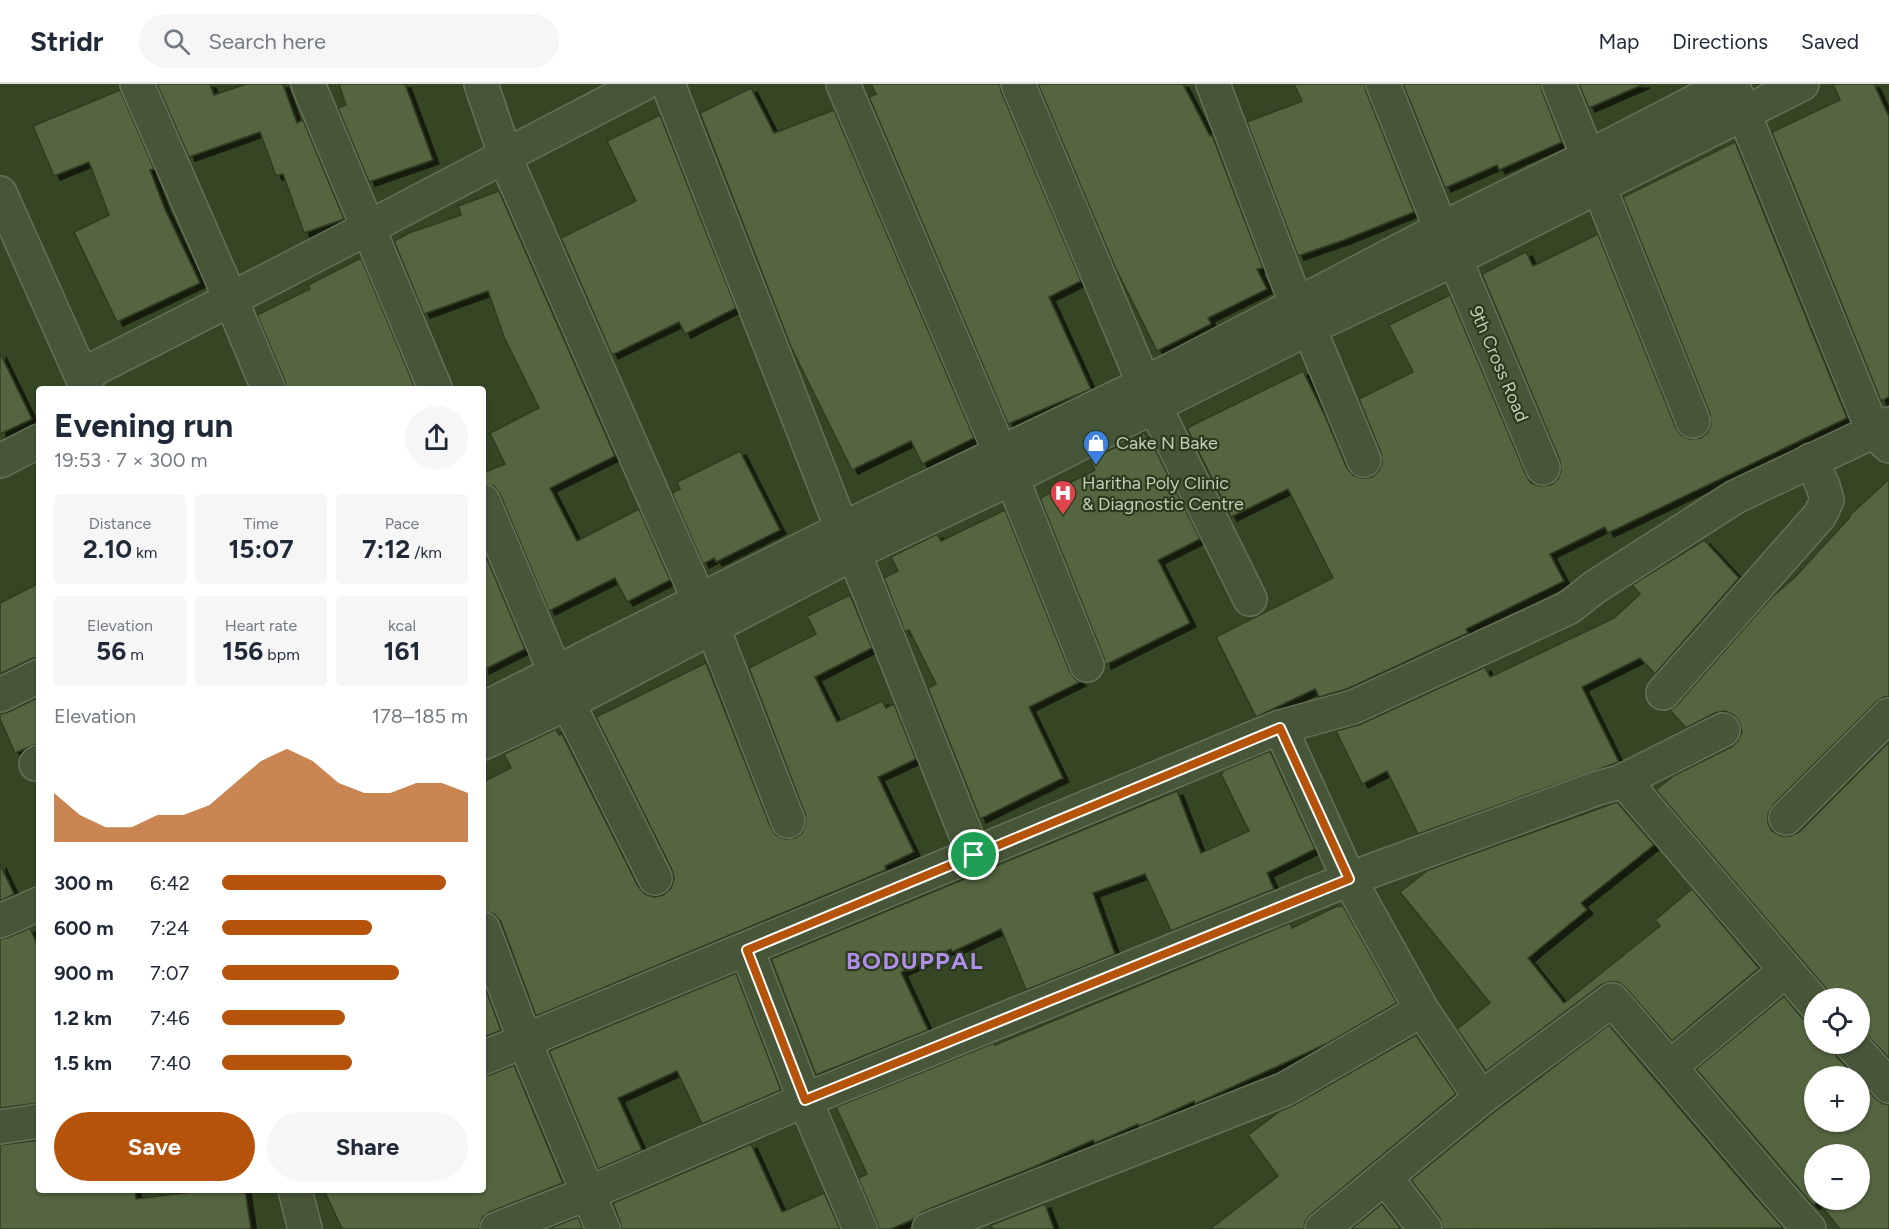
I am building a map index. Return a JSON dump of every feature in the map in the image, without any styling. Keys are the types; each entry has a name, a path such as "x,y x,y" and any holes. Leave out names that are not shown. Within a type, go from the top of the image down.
{"street":[{"path":"137,84 267,386"},
{"path":"308,84 434,386"},
{"path":"481,84 506,155 706,614 788,821"},
{"path":"0,193 84,382 367,227 643,84"},
{"path":"668,84 974,855"},
{"path":"843,84 1006,465 1087,665"},
{"path":"1018,84 1149,396 1250,600"},
{"path":"1213,84 1302,316 1364,460"},
{"path":"1383,84 1441,229"},
{"path":"1559,84 1588,157"},
{"path":"486,741 568,703 706,614 848,541 1149,396 1302,316 1441,229 1588,157 1735,93 1802,84"},
{"path":"1302,316 1455,260 1599,187 1735,93"},
{"path":"486,1057 1280,728 1353,707 1568,608 1595,587 1735,497 1811,460 1884,434 1735,93"},
{"path":"1599,187 1693,421"},
{"name":"9th Cross Road","path":"1455,260 1543,468"},
{"path":"0,460 36,442"},
{"path":"1663,693 1820,515 1827,500 1811,460"},
{"path":"486,508 555,672"},
{"path":"486,707 555,672 706,614"},
{"path":"0,695 36,677"},
{"path":"568,703 655,878"},
{"path":"1786,818 1889,715"},
{"path":"1280,728 1349,879 1422,1010 1481,1098"},
{"path":"496,1229 589,1193 805,1100 1349,879 1620,782 1723,730"},
{"path":"1620,782 1624,782 1804,992"},
{"path":"0,921 36,905"},
{"path":"486,937 603,1229"},
{"path":"747,950 805,1100 860,1229"},
{"path":"1671,1066 1785,971"},
{"path":"1322,1229 1481,1098 1612,1000 1809,1229"},
{"path":"929,1229 1285,1089 1422,1010"},
{"path":"1860,1054 1889,1086"},
{"path":"0,1126 36,1121"},
{"path":"1385,1177 1425,1229"},
{"path":"296,1193 305,1229"}],"building":[{"path":"157,84 210,84 214,95 246,84 283,84 297,123 303,120 344,219 304,233 283,174 276,176 260,132 189,157"},
{"path":"339,84 405,84 433,160 369,182 338,108 346,105"},
{"path":"871,84 1000,84 1081,281 1049,297 1091,389 1008,424 869,97 876,94"},
{"path":"1038,84 1183,84 1210,136 1212,135 1263,268 1257,269 1267,289 1208,318 1211,324 1157,351 1115,267"},
{"path":"1294,84 1365,84 1414,212 1298,256 1247,122 1302,101"},
{"path":"1403,84 1541,84 1562,142 1499,170 1497,165 1445,188"},
{"path":"1579,84 1644,84 1589,108"},
{"path":"1833,84 1874,84 1889,117 1889,397 1881,401 1772,132 1840,100"},
{"path":"751,88 774,133 834,110 974,438 922,464 911,441 852,470 791,347 700,113"},
{"path":"120,90 154,169 150,170 164,207 200,283 117,322 74,232 109,215 89,162 54,176 33,126"},
{"path":"660,115 736,308 685,334 679,322 612,355 561,238 636,201 607,141"},
{"path":"1735,142 1847,418 1608,533 1605,527 1550,554 1564,581 1466,629 1468,633 1347,689 1319,697 1315,689 1256,717 1216,637 1333,578 1288,489 1231,517 1187,428 1303,371 1347,468 1353,475 1361,478 1372,477 1379,471 1382,463 1381,453 1359,399 1413,372 1389,325 1450,295 1526,475 1531,483 1540,486 1551,485 1558,479 1561,471 1560,461 1482,274 1526,252 1533,266 1598,234 1676,428 1681,435 1690,439 1701,438 1708,432 1711,424 1710,414 1623,197"},
{"path":"499,191 615,456 550,488 577,541 639,509 670,580 627,602 615,578 549,611 500,494 494,486 486,484 486,472 505,464 490,433 539,408 504,337 488,291 424,314 394,241 409,233 461,215 458,206"},
{"path":"361,258 414,386 286,386 257,315 310,289 308,285"},
{"path":"0,353 32,419 0,434"},
{"path":"1144,433 1151,446 1153,445 1200,539 1158,560 1190,623 1105,665 1040,498 1095,470 1090,460"},
{"path":"740,451 780,530 716,562 714,558 703,564 672,493 680,489 677,482"},
{"path":"1889,479 1889,697 1876,702 1773,805 1768,814 1768,823 1772,831 1781,836 1790,836 1799,832 1889,742 1889,1058 1870,1038 1870,988 1826,988 1656,790 1673,776 1731,747 1738,741 1742,732 1739,721 1734,715 1725,711 1715,713 1686,728 1670,710 1849,516"},
{"path":"1005,510 1070,672 1080,682 1029,707 1063,778 980,819 928,688 936,684 909,630 905,632 884,578 898,571 891,557 937,534 941,541"},
{"path":"1704,540 1739,578 1655,674 1640,658 1582,687 1619,762 1418,834 1387,771 1362,784 1336,731 1361,724 1485,667 1490,677 1614,618 1640,594 1632,585"},
{"path":"486,556 525,649 486,668"},
{"path":"36,585 36,658 0,674 0,603"},
{"path":"850,595 872,648 815,677 837,722 882,701 886,708 894,704 916,759 878,777 914,852 885,866 886,870 536,1016 501,922 494,914 486,912 486,780 511,768 504,754 556,729 559,735 562,734 638,886 645,894 654,897 663,895 671,888 674,879 672,870 596,717 706,663 771,828 776,835 785,839 795,838 802,833 806,824 805,814 749,668 816,634 807,616"},
{"path":"36,698 36,744 15,753 0,719 0,714"},
{"path":"1270,751 1315,849 1267,873 1274,889 1171,931 1145,874 1093,893 1115,954 1026,990 1001,929 952,952 951,949 901,972 928,1030 816,1075 771,959 1177,791 1201,853 1249,831 1221,774 1222,771"},
{"path":"1617,802 1654,845 1581,903 1587,910 1528,958 1564,1003 1660,926 1655,920 1692,889 1759,968 1672,1041 1626,988 1618,982 1601,985 1486,1071 1457,1029 1490,1003 1400,892 1428,870"},
{"path":"0,864 14,894 0,901"},
{"path":"1337,906 1343,906 1397,1003 1328,1043 1195,1104 1194,1101 1147,1123 1139,1126 1138,1124 1095,1143 1093,1140 1034,1167 922,1212 914,1219 891,1229 878,1229 858,1178 867,1174 836,1107 994,1043 995,1045 1290,923 1292,928"},
{"path":"30,928 36,942 36,1103 0,1108 0,939"},
{"path":"736,973 781,1090 702,1124 677,1071 618,1098 642,1150 598,1169 549,1051"},
{"path":"486,990 501,1030 486,1037"},
{"path":"1784,996 1804,1019 1804,1054 1836,1054 1846,1066 1804,1066 1804,1132 1870,1132 1870,1093 1883,1104 1889,1104 1889,1229 1840,1229 1825,1210 1870,1210 1870,1144 1804,1144 1804,1195 1696,1069"},
{"path":"1609,1025 1783,1228 1443,1229 1440,1218 1411,1180 1493,1113"},
{"path":"1416,1035 1456,1094 1310,1215 1305,1222 1304,1229 1210,1229 1278,1176 1248,1135 1280,1111"},
{"path":"514,1065 563,1183 490,1212 482,1218 479,1229 342,1229 325,1193 486,1193 486,1076"},
{"path":"36,1140 36,1193 135,1193 136,1199 184,1193 245,1193 251,1229 0,1229 0,1145"},
{"path":"751,1144 782,1212 824,1193 840,1229 621,1229 613,1203"},
{"path":"1045,1204 1054,1229 993,1229 991,1225"},
{"path":"1382,1204 1401,1229 1351,1229"},
{"path":"578,1217 583,1229 548,1229"}],"place":[{"name":"Cake N Bake","path":"1096,466"},
{"name":"Haritha Poly Clinic & Diagnostic Centre","path":"1063,516"}],"district":[{"name":"BODUPPAL","path":"915,961"}],"route":[{"path":"1280,728 1349,879 805,1100 747,950 974,855 1280,728"}]}
